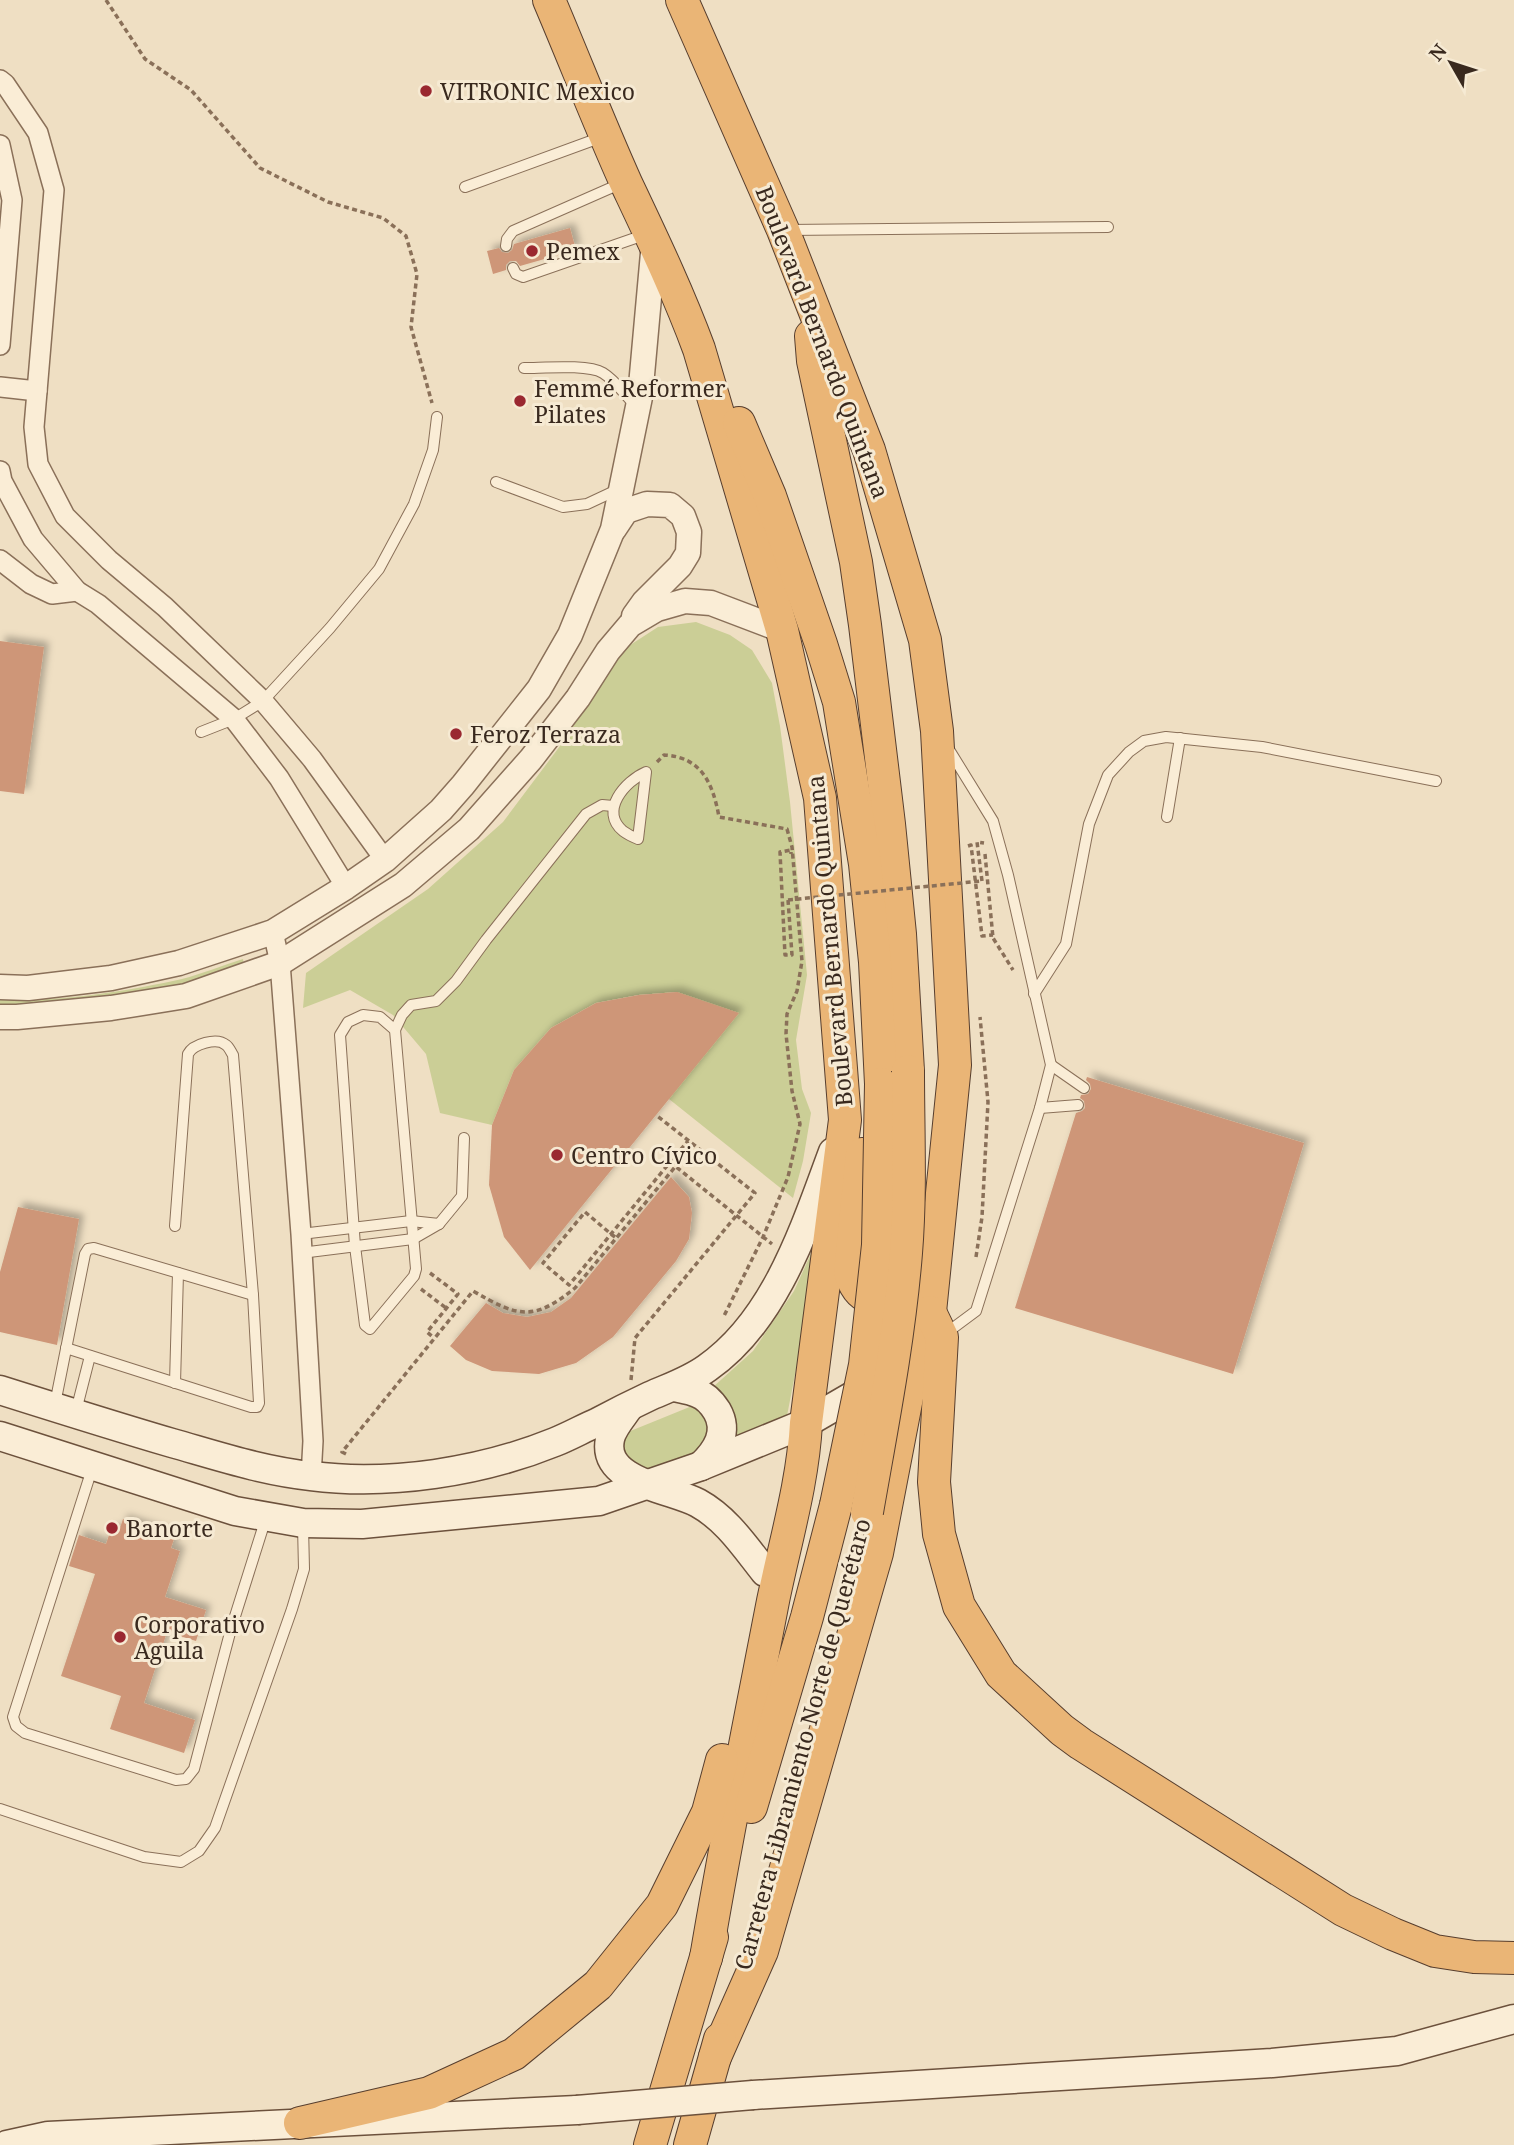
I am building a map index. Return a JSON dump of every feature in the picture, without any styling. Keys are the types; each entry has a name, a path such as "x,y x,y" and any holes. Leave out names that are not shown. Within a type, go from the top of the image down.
{"highway":[{"name":"Boulevard Bernardo Quintana","path":"549,0 699,349 782,630 820,798 845,1120 806,1423"},
{"name":"Boulevard Bernardo Quintana","path":"682,0 783,230 869,450 925,640 937,731 955,1065 936,1324 914,1361 877,1553 762,1951 715,2057"},
{"name":"Carretera Libramiento Norte de Querétaro","path":"650,2145 807,1617 836,1505 865,1365 894,1077 899,920 866,625 856,562 813,361 808,296"},
{"name":"Carretera Libramiento Norte de Querétaro","path":"690,2145 861,1545 891,1373 906,1252 909,1149 875,962 865,864 839,702 770,496 738,421 699,349"},
{"path":"820,798 844,825 846,851 865,1119 850,1273 855,1288 867,1298 880,1302 892,1296 910,1280 942,1214"},
{"path":"936,1324 934,1482 939,1534 959,1606 1001,1674 1081,1744 1343,1910 1435,1951 1474,1957 1514,1958"},
{"path":"300,2123 429,2093 514,2054 598,1985 662,1905 708,1812 735,1709 787,1474 806,1423"},
{"path":"706,1958 729,1820 804,1458 806,1423"}],"main road":[{"path":"0,1390 257,1467 311,1476 364,1479 441,1474 497,1461 554,1442 674,1387 707,1369 732,1346 759,1315 778,1287 811,1212 845,1120"},
{"path":"0,1436 236,1511 303,1523 362,1524 599,1501 701,1466 806,1423 914,1361"},
{"path":"674,1387 699,1393 712,1403 720,1417 723,1427 720,1439 701,1466"},
{"path":"629,1407 610,1437 613,1462 628,1475 698,1503 732,1529 765,1572"},
{"path":"7,2145 48,2136 577,2110 753,2095 1284,2062 1397,2050 1514,2019"}],"street":[{"path":"0,80 38,133 54,190 34,427 38,464 65,516 109,560 165,607 263,701 312,759 385,860"},
{"path":"0,145 12,200 0,345"},
{"path":"0,987 27,988 111,978 179,963 273,932 385,860 442,810 539,689 570,635 613,529 638,408 652,237"},
{"path":"0,387 37,391"},
{"path":"0,471 2,481 33,539 78,591 98,604 234,719 279,778 346,887"},
{"path":"0,1017 111,1008 186,996 280,962 403,885 469,829 531,759 578,698 644,602 688,553 690,532 683,516 670,505 647,504 626,511 613,529"},
{"path":"0,560 31,584 52,594 78,591"},
{"path":"623,632 657,609 685,601 712,603 782,630"},
{"path":"273,932 280,962 301,1243 313,1441 311,1476"}],"lane":[{"path":"465,187 607,136"},
{"path":"506,246 513,231 626,181"},
{"path":"783,230 1108,227"},
{"path":"513,268 516,274 523,277 652,237"},
{"path":"524,368 601,371 638,408"},
{"path":"201,732 234,719 263,701 330,628 379,569 414,504 433,450 437,417"},
{"path":"496,482 563,507 587,504 622,487"},
{"path":"936,1324 976,1311 1051,1065 1008,875 993,821 937,731"},
{"path":"1034,994 1066,944 1089,824 1108,775 1129,752 1144,741 1166,737 1262,747 1436,781"},
{"path":"1167,817 1180,738"},
{"path":"646,772 638,839 623,831 616,822 613,806 633,777 646,772"},
{"path":"396,1030 380,1017 363,1015 348,1022 340,1035 355,1246 365,1325 370,1329 414,1276 417,1263 411,1221 396,1030 402,1015 411,1005 436,1001 456,981 586,814 602,806 613,806"},
{"path":"66,1348 257,1407 259,1403 253,1295 233,1055 222,1042 198,1044 191,1047 188,1054 174,1226"},
{"path":"1051,1065 1084,1088"},
{"path":"1040,1108 1078,1105"},
{"path":"301,1243 355,1246 414,1239 439,1223 463,1196 464,1138"},
{"path":"301,1243 355,1227 411,1221 439,1223"},
{"path":"65,1411 66,1348 88,1249 94,1248 253,1295"},
{"path":"175,1383 178,1273"},
{"path":"65,1411 90,1356"},
{"path":"93,1466 13,1717 16,1726 25,1733 176,1780 186,1779 194,1769 231,1629 266,1518"},
{"path":"0,1809 144,1857 181,1862 199,1851 215,1828 292,1609 304,1569 303,1523"}],"path":[{"path":"106,0 145,60 191,90 260,168 328,202 383,218 406,236 417,274 411,327 437,417"},
{"path":"646,772 664,755 678,756 690,762 706,776 716,798 719,817 787,829 792,847 802,961 797,991 787,1014 786,1034 792,1091 800,1124 788,1177 763,1237 720,1323"},
{"path":"794,895 790,850 780,852 785,955 792,954 788,900 982,881 977,842 984,842 993,938 1015,973 1028,969"},
{"path":"966,846 971,845 982,936 993,935"},
{"path":"629,1407 635,1338 755,1193 656,1115"},
{"path":"616,1237 611,1234 585,1212 543,1263 569,1285 611,1234 688,1140"},
{"path":"670,1162 791,1258"},
{"path":"349,1456 342,1452 473,1291 516,1312 528,1313 544,1309 564,1297 575,1288 675,1167"},
{"path":"417,1263 458,1294 427,1332 434,1338"},
{"path":"582,1269 587,1273"},
{"path":"414,1297 421,1288 446,1308"}],"green space":[{"path":"696,622 730,635 752,650 772,683 780,726 807,975 796,1040 802,1089 811,1113 803,1161 793,1198 669,1099 677,992 638,995 596,1003 551,1028 514,1070 492,1125 440,1113 426,1054 393,1015 350,990 303,1008 306,973 428,889 503,822 560,746 624,649 658,627"},
{"path":"243,959 244,967 189,987 0,1009 0,999 68,998 115,992 182,979"},
{"path":"824,1225 786,1421 648,1481 617,1456 628,1432 692,1406 753,1351 794,1291"}],"building":[{"name":"Pemex","path":"570,228 576,250 520,266 516,261 510,261 506,270 493,274 487,251 499,248 508,253 514,244"},
{"path":"0,641 44,647 24,794 0,791"},
{"name":"Centro Cívico","path":"677,992 739,1013 530,1270 504,1237 489,1185 492,1125 514,1070 551,1028 596,1003 639,995"},
{"path":"1087,1077 1304,1143 1233,1374 1015,1308 1076,1113 1085,1108 1081,1095 1088,1094 1091,1089"},
{"path":"671,1177 689,1197 692,1213 689,1239 676,1261 613,1337 576,1363 539,1374 492,1371 466,1360 450,1346 486,1303 503,1313 527,1317 551,1312 571,1298"},
{"path":"18,1207 79,1219 57,1345 0,1332 0,1272"},
{"name":"Corporativo Aguila","path":"123,1519 175,1536 171,1548 180,1551 165,1597 206,1610 196,1641 167,1632 144,1703 195,1720 184,1753 110,1729 121,1696 61,1676 95,1574 69,1566 79,1535 106,1544 111,1529 119,1531"}],"place":[{"name":"VITRONIC Mexico","path":"426,91"},
{"name":"Pemex","path":"532,251"},
{"name":"Femmé Reformer Pilates","path":"520,401"},
{"name":"Feroz Terraza","path":"456,734"},
{"name":"Centro Cívico","path":"557,1155"},
{"name":"Banorte","path":"112,1528"},
{"name":"Corporativo Aguila","path":"120,1637"}]}
